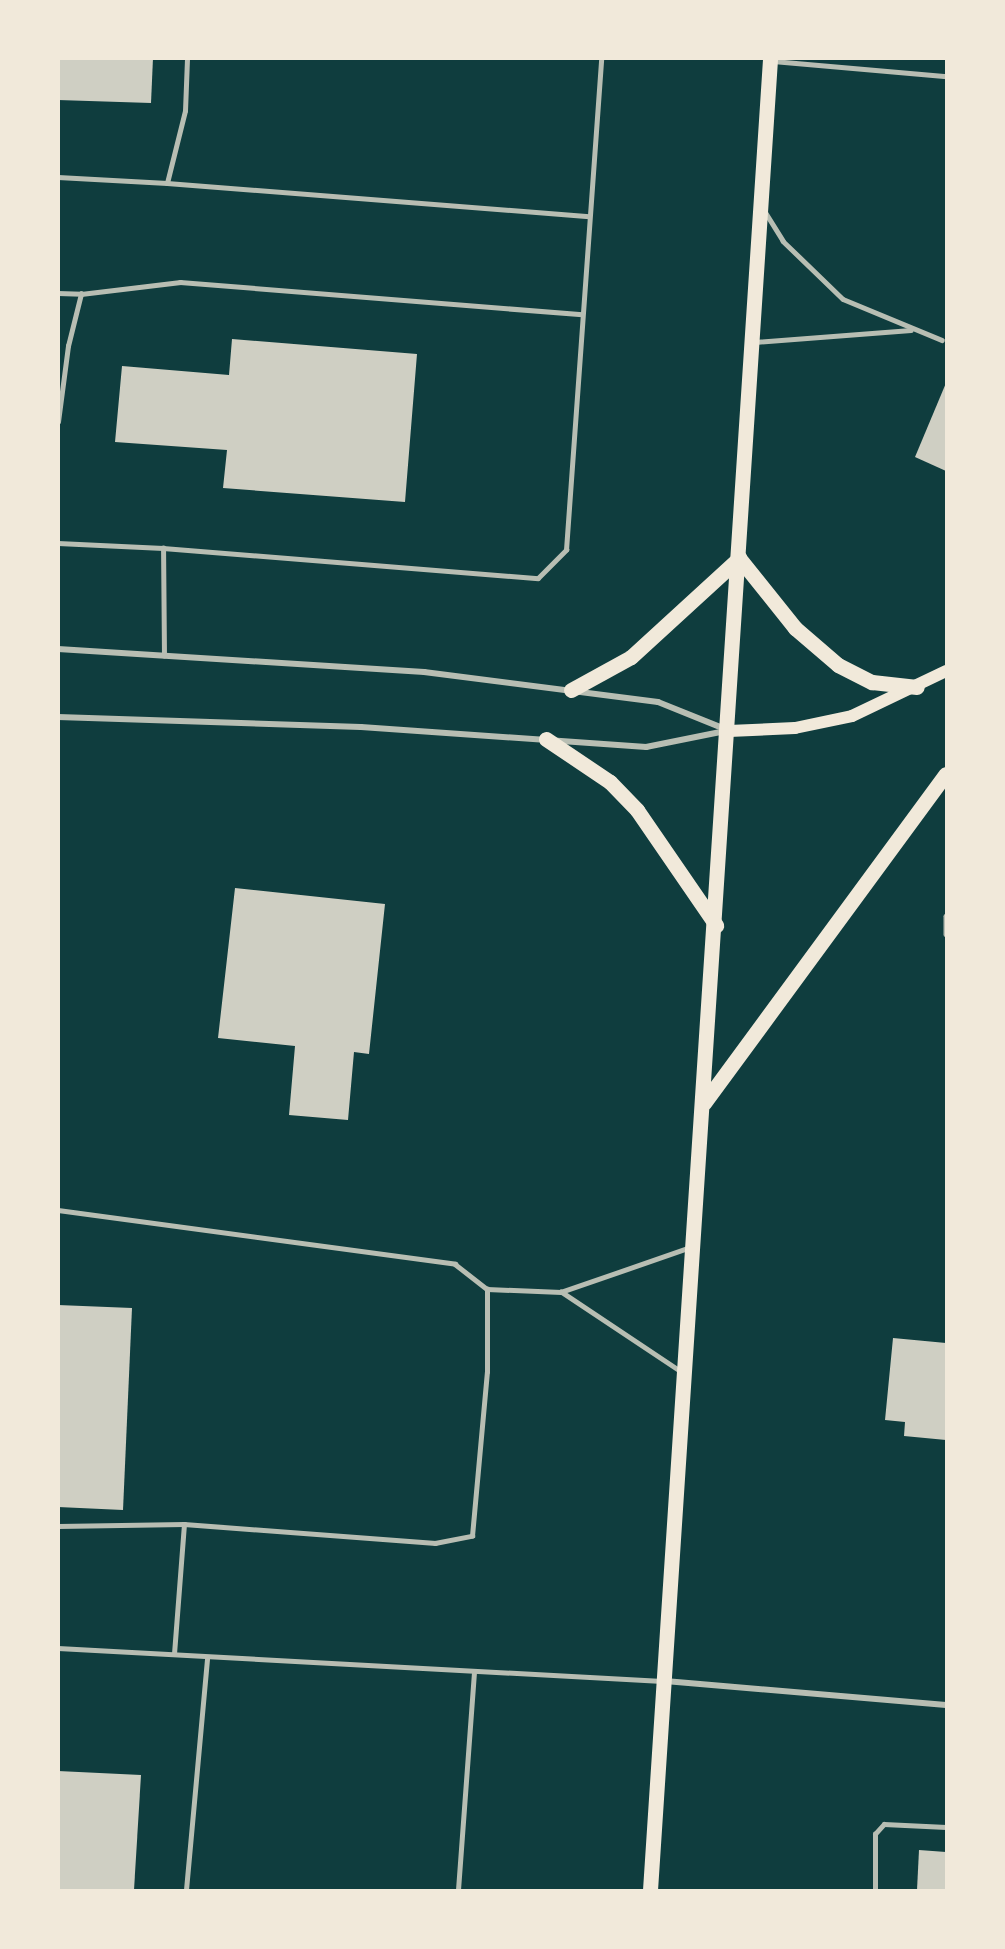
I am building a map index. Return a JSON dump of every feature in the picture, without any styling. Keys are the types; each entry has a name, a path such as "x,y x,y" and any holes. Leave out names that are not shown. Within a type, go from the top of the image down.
{"main road":[{"path":"650,1890 729,731 770,60"},
{"path":"739,558 795,628 838,666 872,682 917,687"},
{"path":"571,690 631,657 739,558"},
{"path":"729,731 824,723 917,687 946,671"},
{"path":"546,739 610,782 637,810 716,925"},
{"path":"704,1103 946,774"}],"street":[{"path":"58,650 424,672 658,702 729,731"},
{"path":"58,717 546,739 646,747 729,731"},
{"path":"665,1681 946,1705"}],"lane":[{"path":"167,183 185,111 187,58"},
{"path":"58,543 163,548 538,578 566,550 601,58"},
{"path":"770,60 946,76"},
{"path":"58,177 167,183 589,216"},
{"path":"761,205 783,241 828,287 866,313 942,340"},
{"path":"58,293 81,294 180,282 582,314"},
{"path":"58,422 68,346 81,294"},
{"path":"753,342 912,330"},
{"path":"163,548 164,656"},
{"path":"946,916 946,934"},
{"path":"58,1210 455,1264 487,1289 561,1292 694,1246"},
{"path":"58,1527 184,1524 435,1543 472,1536 487,1372 487,1289"},
{"path":"561,1292 685,1375"},
{"path":"174,1654 184,1524"},
{"path":"58,1648 174,1654 207,1659 665,1681"},
{"path":"186,1890 207,1659"},
{"path":"458,1890 474,1673"},
{"path":"875,1890 875,1834 884,1824 946,1827"}],"building":[{"path":"58,58 153,58 151,103 58,100"},
{"path":"232,339 417,354 405,502 223,488 227,450 115,442 122,366 229,375"},
{"path":"946,383 946,471 915,457"},
{"path":"235,888 385,904 369,1054 354,1052 348,1120 289,1115 295,1046 218,1038"},
{"path":"58,1305 132,1308 123,1510 58,1507"},
{"path":"893,1338 946,1343 946,1440 904,1436 905,1422 885,1420"},
{"path":"58,1771 141,1775 134,1890 58,1890"},
{"path":"919,1850 946,1852 946,1890 917,1890"}]}
